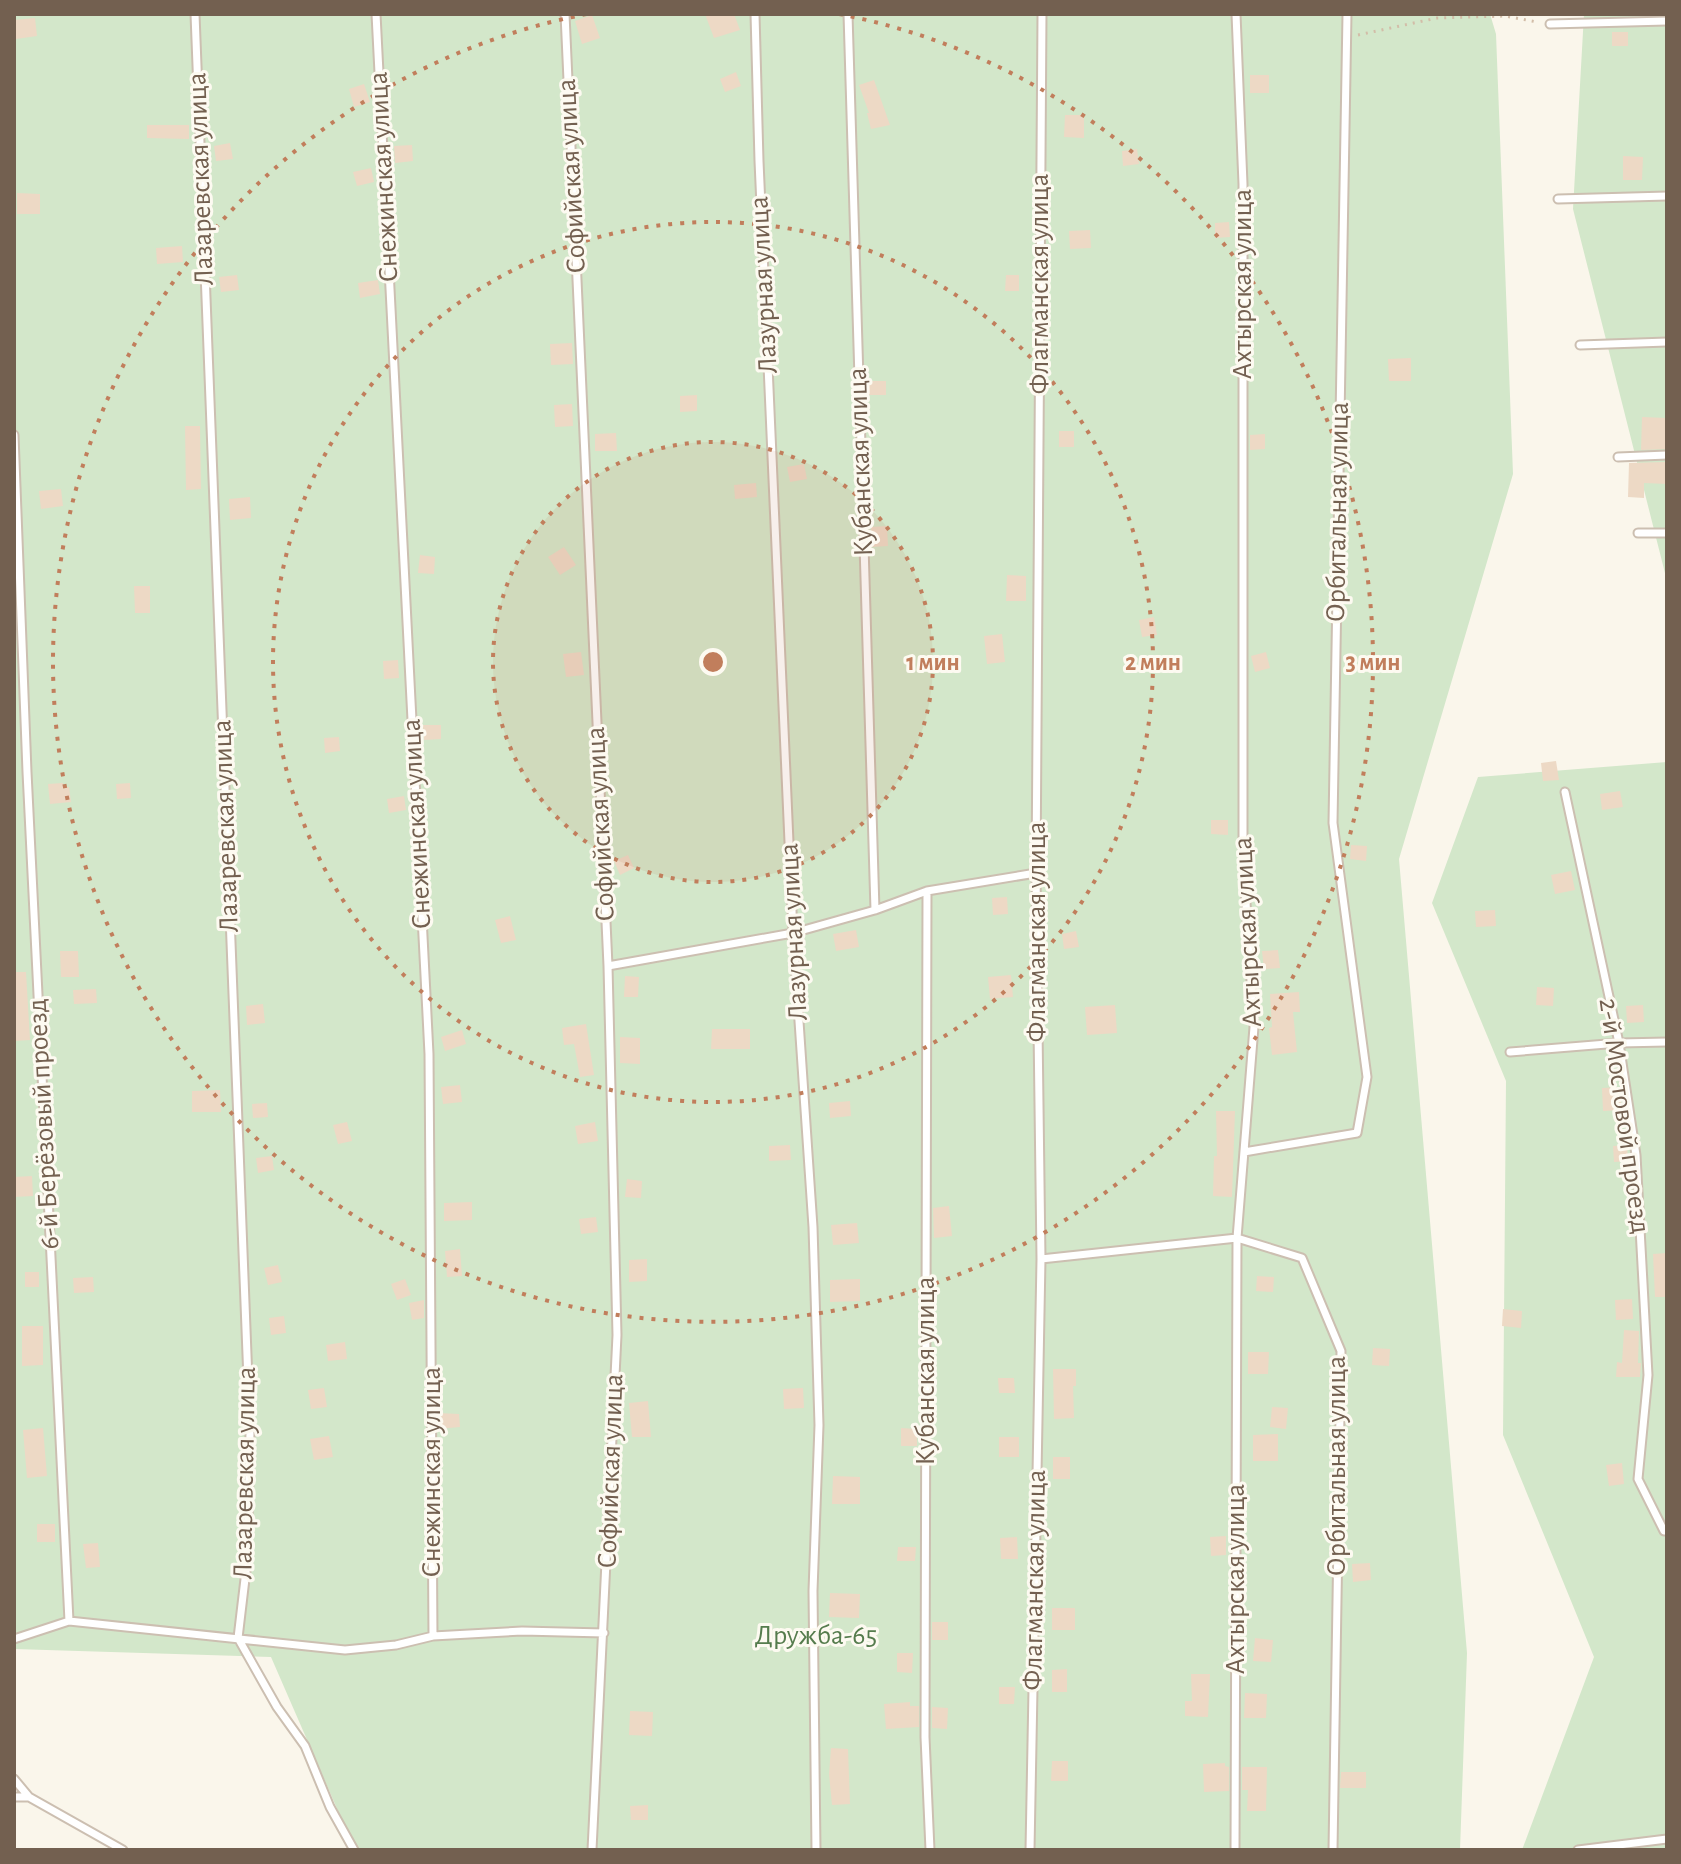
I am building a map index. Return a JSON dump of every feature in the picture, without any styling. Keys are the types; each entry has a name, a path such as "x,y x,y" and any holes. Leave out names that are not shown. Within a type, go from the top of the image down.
{"lane":[{"name":"Лазаревская улица","path":"195,14 248,1371 247,1562 238,1638"},
{"name":"Снежинская улица","path":"376,14 429,1054 433,1636"},
{"name":"Софийская улица","path":"565,14 608,966 617,1335 592,1850"},
{"name":"Лазурная улица","path":"755,14 793,933 813,1227 819,1425 813,1591 816,1850"},
{"name":"Кубанская улица","path":"848,14 875,910"},
{"name":"Флагманская улица","path":"1030,1850 1041,1259 1036,873 1042,14"},
{"name":"Ахтырская улица","path":"1235,1850 1237,1238 1254,1027 1243,856 1243,184 1236,14"},
{"name":"Орбитальная улица","path":"1244,1152 1357,1133 1367,1077 1333,823 1347,14"},
{"path":"1550,24 1667,21"},
{"path":"1558,199 1667,196"},
{"path":"1580,345 1667,342"},
{"name":"6-й Берёзовый проезд","path":"14,435 27,772 69,1621"},
{"path":"1618,457 1667,455"},
{"path":"1638,533 1667,533"},
{"name":"2-й Мостовой проезд","path":"1565,792 1619,1043 1636,1155 1648,1375 1638,1479 1664,1531 1667,1531"},
{"path":"608,966 793,933 875,910 927,891 1036,873"},
{"name":"Кубанская улица","path":"927,891 925,1737 930,1850"},
{"path":"1510,1052 1667,1042"},
{"name":"Орбитальная улица","path":"1041,1259 1237,1238 1302,1258 1341,1351 1333,1850"},
{"path":"14,1639 69,1621 345,1650 396,1645 433,1636 522,1631 604,1633"},
{"path":"238,1638 277,1707 305,1746 330,1807 354,1850"},
{"path":"14,1779 29,1797 123,1850"},
{"path":"14,1797 29,1797"},
{"path":"1578,1850 1667,1839"}],"path":[{"path":"1347,37 1437,18 1505,16 1550,24"}],"green space":[{"name":"Дружба-65","path":"14,14 1490,14 1496,34 1513,474 1399,859 1467,1653 1460,1850 355,1850 271,1657 14,1649"},
{"path":"1584,14 1667,14 1667,581 1573,209"},
{"path":"1667,762 1667,1850 1522,1850 1594,1657 1503,1435 1506,1081 1432,903 1478,777"}],"building":[{"path":"705,14 734,14 740,30 714,38"},
{"path":"592,15 600,38 582,44 575,21"},
{"path":"35,18 37,36 16,39 14,20"},
{"path":"1612,32 1628,32 1628,46 1612,46"},
{"path":"736,72 741,86 725,92 720,79"},
{"path":"1250,75 1269,75 1269,93 1250,93"},
{"path":"874,80 890,125 871,129 859,85"},
{"path":"364,84 370,102 354,107 349,89"},
{"path":"1065,115 1084,115 1084,138 1064,137"},
{"path":"147,125 189,125 189,139 147,138"},
{"path":"230,143 233,159 216,161 214,146"},
{"path":"412,145 413,161 395,163 394,146"},
{"path":"1137,149 1139,164 1123,166 1122,151"},
{"path":"1623,156 1643,157 1642,180 1623,180"},
{"path":"371,168 374,182 357,186 353,172"},
{"path":"17,193 40,194 40,214 17,214"},
{"path":"1229,222 1230,237 1215,238 1215,223"},
{"path":"1090,230 1091,248 1070,249 1069,231"},
{"path":"182,246 183,262 157,264 156,248"},
{"path":"237,275 239,290 221,292 219,277"},
{"path":"1006,275 1019,275 1019,291 1005,291"},
{"path":"378,280 380,294 360,298 358,283"},
{"path":"572,343 573,364 551,365 550,344"},
{"path":"1411,358 1411,381 1389,381 1388,359"},
{"path":"869,381 886,381 886,395 869,395"},
{"path":"697,395 697,411 680,412 680,396"},
{"path":"572,404 573,426 555,427 554,405"},
{"path":"1642,417 1667,418 1667,449 1641,450"},
{"path":"185,426 200,426 201,489 186,490"},
{"path":"1059,431 1074,431 1074,447 1059,447"},
{"path":"616,433 617,451 595,451 595,434"},
{"path":"1265,434 1265,449 1250,450 1250,435"},
{"path":"1667,462 1667,484 1644,483 1644,498 1628,497 1629,463"},
{"path":"804,464 807,479 790,482 787,467"},
{"path":"756,483 757,497 735,499 734,485"},
{"path":"61,489 63,506 41,509 39,491"},
{"path":"250,497 251,518 230,520 229,499"},
{"path":"887,526 888,546 871,547 871,527"},
{"path":"564,547 576,565 560,575 548,557"},
{"path":"420,555 435,557 434,574 418,573"},
{"path":"1007,575 1026,576 1026,601 1006,601"},
{"path":"134,586 150,586 150,613 135,613"},
{"path":"1154,617 1157,635 1142,637 1139,620"},
{"path":"1002,634 1005,662 987,664 984,636"},
{"path":"581,652 584,675 566,677 563,654"},
{"path":"1266,652 1270,668 1255,672 1251,656"},
{"path":"398,660 399,678 384,679 383,661"},
{"path":"423,725 441,725 441,739 424,740"},
{"path":"339,737 340,751 325,753 324,738"},
{"path":"1556,761 1559,780 1543,781 1541,763"},
{"path":"63,783 63,788 69,787 71,802 50,804 48,784"},
{"path":"130,783 131,798 117,799 116,784"},
{"path":"1620,791 1623,807 1602,810 1600,794"},
{"path":"404,796 406,810 389,813 387,799"},
{"path":"1211,820 1228,820 1228,835 1211,834"},
{"path":"1351,845 1367,846 1366,861 1350,859"},
{"path":"628,855 634,868 620,875 614,861"},
{"path":"1571,871 1575,890 1555,894 1551,875"},
{"path":"1007,897 1008,914 993,915 992,898"},
{"path":"1495,910 1496,926 1476,927 1475,911"},
{"path":"510,916 516,940 501,943 495,920"},
{"path":"856,930 859,947 836,951 833,934"},
{"path":"1076,931 1079,947 1064,949 1062,934"},
{"path":"1278,950 1280,968 1264,969 1262,951"},
{"path":"60,951 78,951 79,977 61,977"},
{"path":"14,972 26,972 30,1040 14,1041"},
{"path":"1011,975 1013,997 990,999 988,977"},
{"path":"625,976 639,977 638,997 624,997"},
{"path":"1537,987 1554,988 1553,1006 1536,1005"},
{"path":"96,989 97,1003 74,1004 73,990"},
{"path":"1299,992 1300,1012 1293,1012 1297,1052 1272,1055 1270,994"},
{"path":"263,1004 265,1023 247,1025 246,1006"},
{"path":"1115,1005 1117,1033 1087,1035 1085,1007"},
{"path":"1643,1005 1644,1022 1627,1023 1626,1006"},
{"path":"586,1024 594,1075 580,1077 574,1044 564,1045 562,1028"},
{"path":"712,1029 750,1029 750,1049 711,1049"},
{"path":"462,1030 466,1044 445,1051 441,1037"},
{"path":"620,1037 640,1038 640,1064 620,1063"},
{"path":"460,1085 462,1102 443,1104 441,1087"},
{"path":"1619,1087 1622,1110 1603,1111 1602,1088"},
{"path":"220,1090 221,1112 192,1112 192,1091"},
{"path":"850,1101 851,1116 830,1118 829,1103"},
{"path":"267,1103 268,1117 253,1118 252,1104"},
{"path":"1216,1111 1235,1111 1232,1197 1213,1196 1214,1156 1217,1156"},
{"path":"347,1122 352,1141 338,1144 333,1125"},
{"path":"595,1122 598,1141 578,1144 575,1126"},
{"path":"790,1145 791,1160 769,1161 769,1146"},
{"path":"1627,1145 1628,1161 1614,1162 1613,1146"},
{"path":"272,1156 274,1170 258,1173 256,1158"},
{"path":"32,1176 33,1196 14,1197 14,1177"},
{"path":"627,1179 642,1181 641,1198 625,1197"},
{"path":"472,1202 472,1220 444,1221 444,1203"},
{"path":"949,1206 952,1236 934,1238 933,1208"},
{"path":"596,1217 598,1232 581,1234 579,1219"},
{"path":"857,1223 859,1243 833,1245 831,1225"},
{"path":"460,1249 462,1276 447,1277 445,1251"},
{"path":"1667,1253 1667,1297 1655,1297 1653,1254"},
{"path":"647,1259 647,1281 629,1282 629,1260"},
{"path":"278,1265 282,1282 268,1285 264,1268"},
{"path":"25,1272 39,1272 39,1287 25,1287"},
{"path":"1257,1276 1274,1277 1273,1292 1256,1291"},
{"path":"93,1277 94,1292 74,1293 73,1278"},
{"path":"405,1279 411,1295 397,1300 391,1284"},
{"path":"860,1279 860,1301 830,1302 830,1280"},
{"path":"1632,1299 1633,1319 1616,1320 1615,1300"},
{"path":"424,1300 424,1318 412,1320 409,1303"},
{"path":"1503,1309 1522,1311 1521,1328 1502,1326"},
{"path":"284,1316 286,1333 271,1335 269,1318"},
{"path":"22,1326 43,1326 43,1365 22,1366"},
{"path":"1624,1330 1639,1331 1640,1377 1616,1377 1617,1362 1622,1363"},
{"path":"345,1342 347,1359 328,1361 326,1345"},
{"path":"1373,1348 1390,1349 1389,1366 1372,1365"},
{"path":"1248,1352 1269,1352 1268,1374 1248,1374"},
{"path":"1053,1369 1076,1369 1074,1418 1054,1419"},
{"path":"998,1378 1014,1378 1015,1393 999,1393"},
{"path":"324,1388 327,1407 311,1409 308,1390"},
{"path":"803,1388 804,1408 784,1409 783,1389"},
{"path":"648,1401 651,1437 632,1437 629,1403"},
{"path":"1272,1407 1288,1408 1286,1429 1270,1427"},
{"path":"438,1413 459,1414 460,1427 438,1429"},
{"path":"43,1428 47,1476 27,1478 23,1430"},
{"path":"901,1428 917,1429 917,1446 901,1446"},
{"path":"1278,1434 1278,1461 1253,1461 1253,1435"},
{"path":"329,1436 333,1457 314,1460 310,1439"},
{"path":"999,1437 1019,1437 1019,1457 999,1457"},
{"path":"1053,1457 1070,1457 1070,1479 1053,1479"},
{"path":"1622,1463 1624,1484 1609,1486 1606,1465"},
{"path":"833,1476 860,1477 860,1504 832,1504"},
{"path":"37,1524 55,1524 55,1542 37,1542"},
{"path":"1226,1536 1226,1555 1211,1556 1210,1537"},
{"path":"1017,1537 1018,1559 1001,1559 1000,1538"},
{"path":"98,1543 100,1567 86,1568 83,1544"},
{"path":"898,1547 916,1547 915,1561 897,1561"},
{"path":"1370,1563 1371,1580 1353,1582 1352,1564"},
{"path":"830,1593 860,1594 859,1618 829,1617"},
{"path":"1052,1608 1075,1608 1075,1630 1052,1630"},
{"path":"932,1622 948,1622 948,1640 932,1640"},
{"path":"1255,1638 1273,1640 1271,1662 1253,1661"},
{"path":"897,1653 913,1653 912,1673 897,1672"},
{"path":"1067,1669 1067,1692 1052,1692 1052,1670"},
{"path":"1191,1674 1210,1674 1208,1717 1185,1716 1185,1701 1192,1701"},
{"path":"999,1687 1015,1687 1014,1704 999,1704"},
{"path":"1245,1693 1267,1694 1266,1718 1244,1718"},
{"path":"910,1702 910,1706 919,1706 919,1727 886,1729 884,1704"},
{"path":"932,1707 948,1708 947,1729 932,1728"},
{"path":"630,1711 653,1712 652,1736 629,1735"},
{"path":"831,1748 848,1749 850,1804 832,1805 829,1774"},
{"path":"1052,1761 1068,1761 1068,1781 1051,1781"},
{"path":"1225,1763 1229,1767 1229,1791 1204,1792 1203,1764"},
{"path":"1242,1767 1267,1767 1266,1811 1247,1811 1248,1790 1242,1790"},
{"path":"1341,1772 1366,1772 1366,1788 1340,1788"},
{"path":"648,1805 648,1820 631,1820 630,1806"}]}
